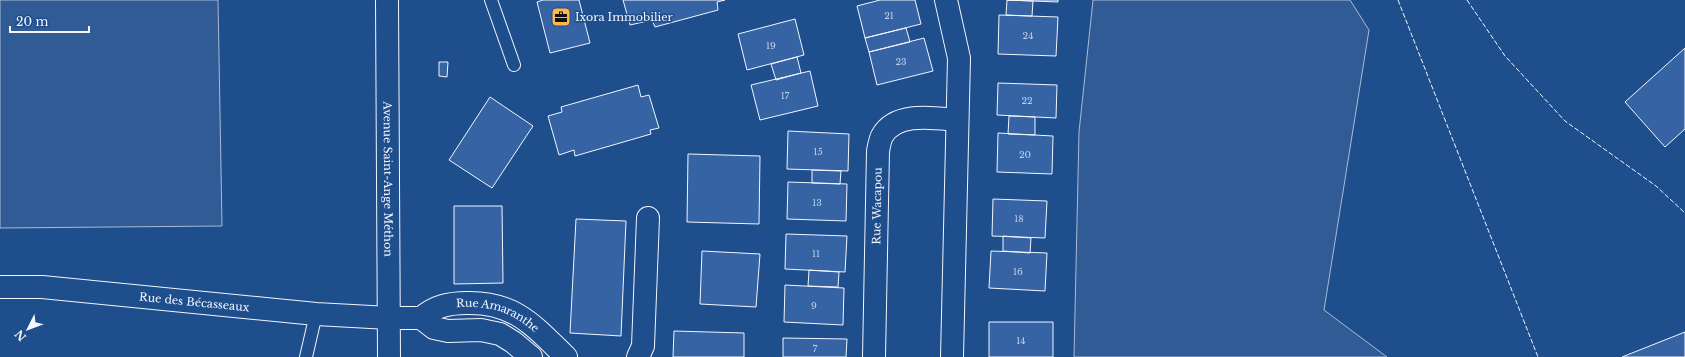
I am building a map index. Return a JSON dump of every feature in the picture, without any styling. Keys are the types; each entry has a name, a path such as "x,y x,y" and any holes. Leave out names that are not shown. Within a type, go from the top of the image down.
{"street":[{"name":"Avenue Saint-Ange Méthon","path":"387,0 389,357"},
{"path":"946,0 959,58 952,357"},
{"name":"Rue Wacapou","path":"874,357 878,151 882,136 891,126 902,120 931,118 957,120"},
{"path":"638,357 643,346 648,218"},
{"name":"Rue des Bécasseaux","path":"0,287 42,287 316,314 389,318"},
{"name":"Rue Amaranthe","path":"532,357 500,334 480,330 448,331 434,328 421,318 429,311 441,306 455,303 483,303 502,307 520,316 566,357"},
{"path":"389,318 421,318"}],"lane":[{"path":"491,0 514,65"},
{"path":"306,357 316,314"}],"shaded area":[{"path":"0,0 218,0 222,226 0,228"},
{"path":"1093,0 1350,0 1369,30 1324,310 1387,357 1074,357 1079,132"}],"building":[{"path":"543,0 579,0 590,43 550,53 537,2"},
{"path":"623,0 725,0 717,2 718,10 655,27 652,20 630,25"},
{"path":"880,0 915,0 921,24 865,38 857,6"},
{"path":"1007,0 1058,0 1058,2"},
{"path":"1007,0 1033,1 1032,16 1006,15"},
{"path":"999,15 1058,17 1056,56 998,54"},
{"path":"795,19 804,55 747,70 738,34"},
{"path":"906,28 910,42 869,52 865,38"},
{"path":"924,38 933,71 877,85 869,52"},
{"path":"1685,48 1685,129 1665,147 1625,102"},
{"path":"797,57 801,73 776,80 771,64"},
{"path":"439,62 448,62 447,77 439,76"},
{"path":"810,71 818,106 760,120 751,85"},
{"path":"998,83 1057,85 1056,118 997,115"},
{"path":"638,85 641,97 649,95 659,128 650,130 651,134 575,156 574,150 559,155 548,116 562,112 561,107"},
{"path":"490,97 533,126 492,188 449,160"},
{"path":"1009,116 1035,117 1035,135 1008,134"},
{"path":"788,131 849,134 848,171 787,169"},
{"path":"998,133 1053,136 1052,174 997,172"},
{"path":"688,154 760,156 759,224 687,222"},
{"path":"812,170 841,171 840,184 812,183"},
{"path":"788,182 847,184 846,221 787,219"},
{"path":"993,199 1047,201 1045,238 992,236"},
{"path":"454,206 502,206 503,283 454,284"},
{"path":"576,219 626,221 621,336 570,333"},
{"path":"786,234 847,236 845,272 785,269"},
{"path":"1003,236 1031,238 1030,253 1003,251"},
{"path":"702,251 760,254 756,307 700,304"},
{"path":"991,251 1047,253 1045,291 989,288"},
{"path":"809,270 839,272 838,287 808,286"},
{"path":"785,285 844,288 843,325 784,322"},
{"path":"989,322 1053,322 1053,357 989,357"},
{"path":"674,331 744,333 744,357 673,357"},
{"path":"1685,332 1685,357 1622,357"},
{"path":"783,338 847,339 846,357 783,357"}],"fence":[{"path":"1398,0 1538,357"},
{"path":"1467,0 1505,56 1565,121 1656,186 1685,213"}],"place":[{"name":"Ixora Immobilier","path":"561,17"}]}
